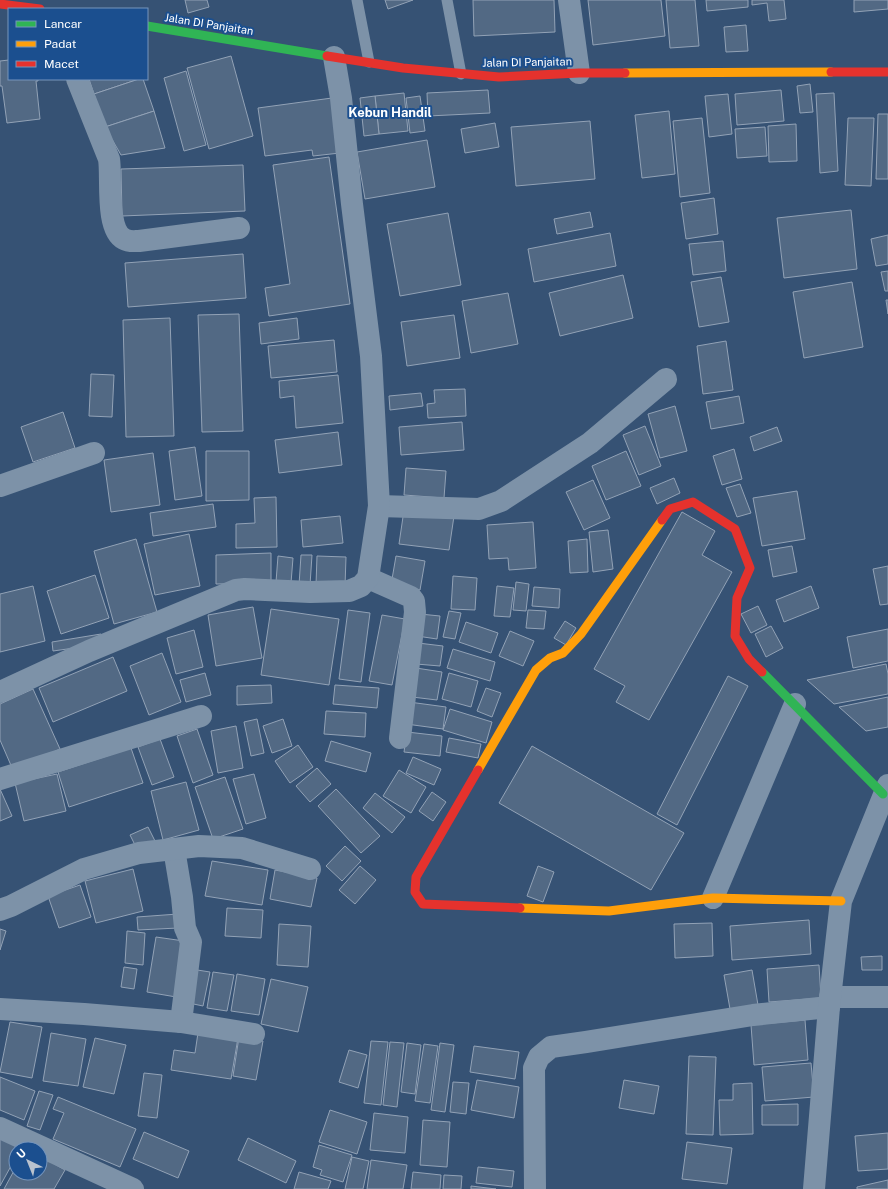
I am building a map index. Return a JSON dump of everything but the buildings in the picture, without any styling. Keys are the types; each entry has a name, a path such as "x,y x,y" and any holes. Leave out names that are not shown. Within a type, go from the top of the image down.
{"street":[{"path":"569,0 579,73"},
{"path":"0,4 32,8"},
{"name":"Jalan DI Panjaitan","path":"148,26 403,68 499,77 579,73 888,72"},
{"path":"0,692 89,651 236,590 245,589 310,592 349,591 361,586 368,578 379,506 371,356 352,204 341,98 334,57"},
{"path":"77,80 109,159 111,169 110,193 113,221 118,233 123,239 139,241 239,228"},
{"path":"379,506 479,509 501,500 590,444 666,379"},
{"path":"0,486 94,453"},
{"path":"814,1189 830,1002 841,901 886,789 749,659 735,636 737,598 750,568 735,529 693,502 670,509 581,634 563,652 550,658 536,670 416,877 415,892 423,904 608,911 713,898 841,901"},
{"path":"368,578 411,597 414,600 415,612 400,738"},
{"path":"713,898 795,704"},
{"path":"0,779 201,716"},
{"path":"0,910 11,906 84,869 139,853 199,846 242,848 310,869"},
{"path":"174,849 182,897 185,928 191,942 180,1022"},
{"path":"535,1189 534,1068 540,1057 551,1047 830,1002 888,997"},
{"path":"0,1010 84,1014 180,1022 254,1034"},
{"path":"0,1128 133,1189"}],"lane":[{"path":"357,0 369,62"},
{"path":"447,0 461,74"}],"traffic: fast":[{"path":"148,26 327,56"},
{"path":"762,672 883,794"}],"traffic: slow":[{"path":"625,73 831,72"},
{"path":"478,770 536,670 550,658 563,653 581,634 662,520"},
{"path":"520,908 609,911 713,898 841,901"}],"traffic: jam":[{"path":"0,4 32,8"},
{"path":"327,56 403,68 499,77 579,73 625,73"},
{"path":"831,72 888,72"},
{"path":"662,520 670,509 693,502 735,529 750,568 737,598 735,636 749,659 762,672"},
{"path":"478,770 416,877 415,892 423,904 520,908"}],"district":[{"name":"Kebun Handil","path":"390,112"}]}
